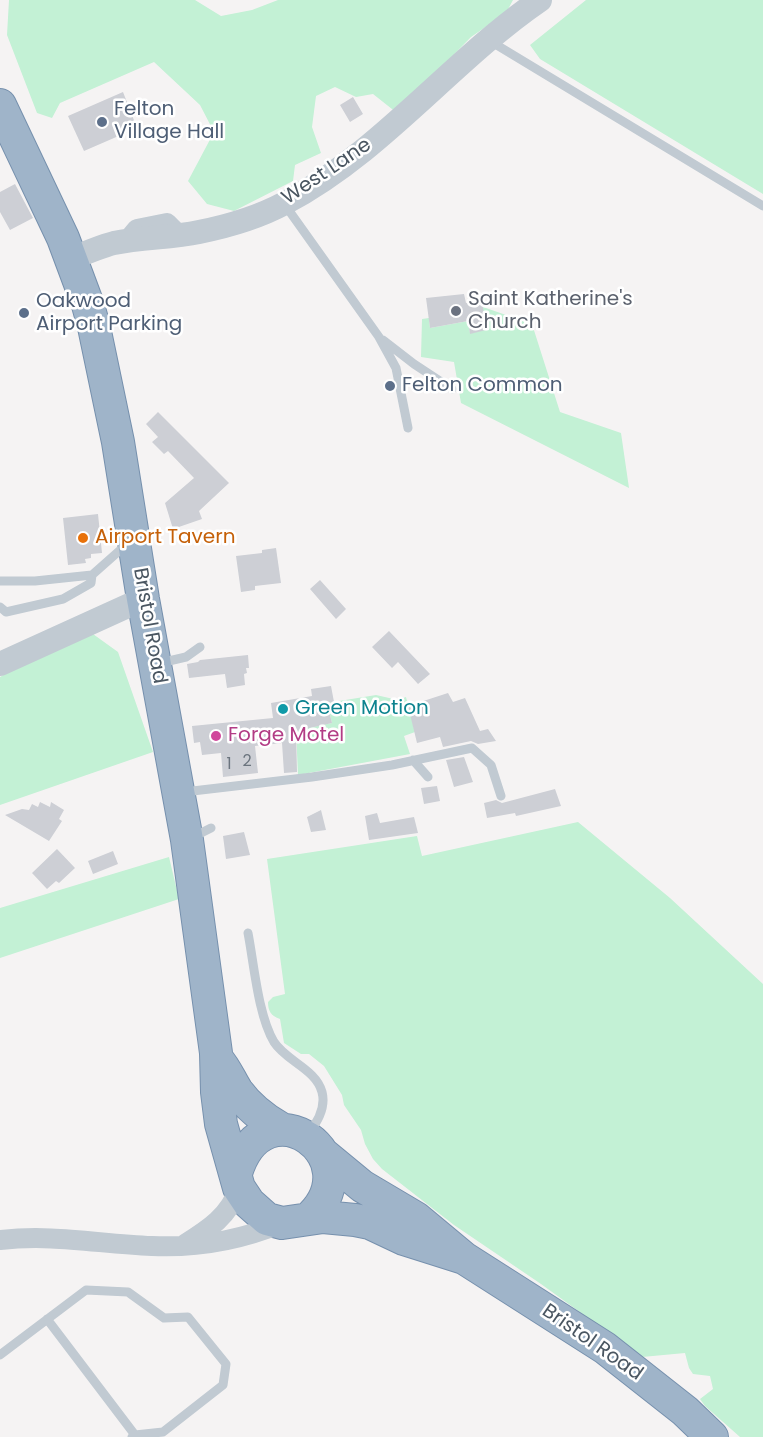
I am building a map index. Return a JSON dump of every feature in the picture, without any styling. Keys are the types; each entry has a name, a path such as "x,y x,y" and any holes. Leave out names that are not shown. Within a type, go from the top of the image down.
{"highway":[{"name":"Bristol Road","path":"6,125 71,259 94,327 118,442 143,599 179,792 199,834 217,1059 217,1092 221,1124 238,1181"},
{"name":"Bristol Road","path":"217,1059 227,1071 237,1090 267,1120 303,1139 362,1186 416,1218 464,1258 604,1348 685,1411 712,1437"},
{"path":"266,1133 303,1139 328,1168 330,1188 318,1210 295,1221 267,1219 249,1203 238,1181 240,1160 248,1148 266,1133"},
{"name":"Bristol Road","path":"295,1221 336,1217 363,1221 404,1239 464,1258"}],"street":[{"name":"West Lane","path":"71,259 98,248 198,233 240,222 284,203 315,185 395,124 488,40 540,0"},
{"path":"0,664 143,599"},
{"path":"183,1245 220,1220 232,1205 238,1181"},
{"path":"0,1240 60,1238 151,1246 183,1245 221,1242 254,1235 295,1221"}],"lane":[{"path":"488,40 763,206"},
{"path":"284,203 379,337 396,368 408,428"},
{"path":"379,337 452,389"},
{"path":"0,581 35,581 92,575 134,538"},
{"path":"0,607 6,612 63,599 91,583 92,575"},
{"path":"155,664 186,657 200,647"},
{"path":"179,792 312,777 472,748 491,765 501,795"},
{"path":"413,760 428,777"},
{"path":"248,933 269,1030 282,1051 311,1074 322,1091 321,1110 316,1125 303,1139"},
{"path":"0,1355 47,1319 86,1290 128,1292 164,1318 184,1316 196,1324 226,1364 223,1385 163,1432 133,1436 47,1319"}],"green space":[{"path":"9,0 195,0 221,16 252,10 278,0 513,0 506,13 471,37 397,113 373,94 356,97 335,87 316,96 312,127 321,153 295,165 293,181 234,211 207,204 188,181 214,132 200,105 154,62 60,103 52,118 37,113 7,35"},
{"path":"586,0 763,0 763,194 540,59 530,45"},
{"path":"483,307 532,324 560,412 621,433 629,488 461,403 454,362 421,357 422,319 429,318 430,328 468,321 470,333"},
{"path":"86,629 118,652 153,752 0,805 0,677"},
{"path":"376,695 398,700 406,697 415,732 404,736 410,754 298,775 296,730 332,723 327,703"},
{"path":"578,822 670,898 763,984 763,1437 740,1437 705,1406 700,1399 713,1389 710,1376 693,1374 685,1353 642,1357 454,1225 382,1169 373,1159 361,1130 344,1105 342,1095 324,1066 309,1054 301,1054 284,1043 280,1019 272,1015 269,1008 268,1002 273,997 285,994 267,859 417,836 422,856"},
{"path":"169,857 179,899 0,958 0,908"}],"building":[{"name":"Felton Village Hall","path":"123,92 137,128 84,151 68,116"},
{"path":"353,97 363,114 350,122 340,105"},
{"path":"15,184 33,218 10,230 0,212 0,192"},
{"name":"Saint Katherine's Church","path":"464,294 466,303 482,300 486,330 470,334 468,321 430,328 426,298"},
{"path":"158,412 229,483 199,511 202,519 173,529 165,503 194,478 168,451 164,454 152,442 158,437 146,424"},
{"name":"Airport Tavern","path":"98,514 102,553 91,554 91,558 85,559 86,563 68,565 63,518"},
{"path":"276,548 281,583 255,586 255,590 241,592 236,556 262,553 262,550"},
{"path":"320,580 346,609 336,619 310,589"},
{"path":"389,631 430,674 418,684 398,662 392,668 372,647"},
{"path":"248,655 249,668 246,668 247,673 244,674 245,685 227,688 225,674 189,678 187,664 200,660"},
{"path":"331,686 334,702 327,703 332,723 296,731 297,772 284,773 282,743 255,746 258,773 223,777 221,753 202,755 200,742 194,743 192,726 273,718 271,703 312,696 311,689"},
{"path":"448,693 453,702 465,698 480,731 488,729 496,741 478,744 471,741 443,747 440,737 417,743 408,706"},
{"path":"464,757 473,782 454,787 446,760"},
{"path":"437,786 440,801 424,804 421,788"},
{"path":"555,789 561,806 516,816 515,813 487,818 484,803 496,800 502,803"},
{"path":"40,802 50,807 51,802 64,810 59,819 62,821 49,841 5,815 22,809 29,810 32,804 38,807"},
{"path":"321,810 326,830 311,832 307,817"},
{"path":"377,813 380,823 414,817 418,833 369,840 365,816"},
{"path":"244,832 250,855 226,859 223,836"},
{"path":"57,849 75,868 59,883 56,881 47,889 32,873"},
{"path":"113,851 118,864 93,874 88,861"}],"place":[{"name":"Felton Village Hall","path":"102,122"},
{"name":"Saint Katherine's Church","path":"456,311"},
{"name":"Oakwood Airport Parking","path":"24,313"},
{"name":"Felton Common","path":"390,386"},
{"name":"Airport Tavern","path":"83,538"},
{"name":"Green Motion","path":"283,709"},
{"name":"Forge Motel","path":"216,736"}]}
